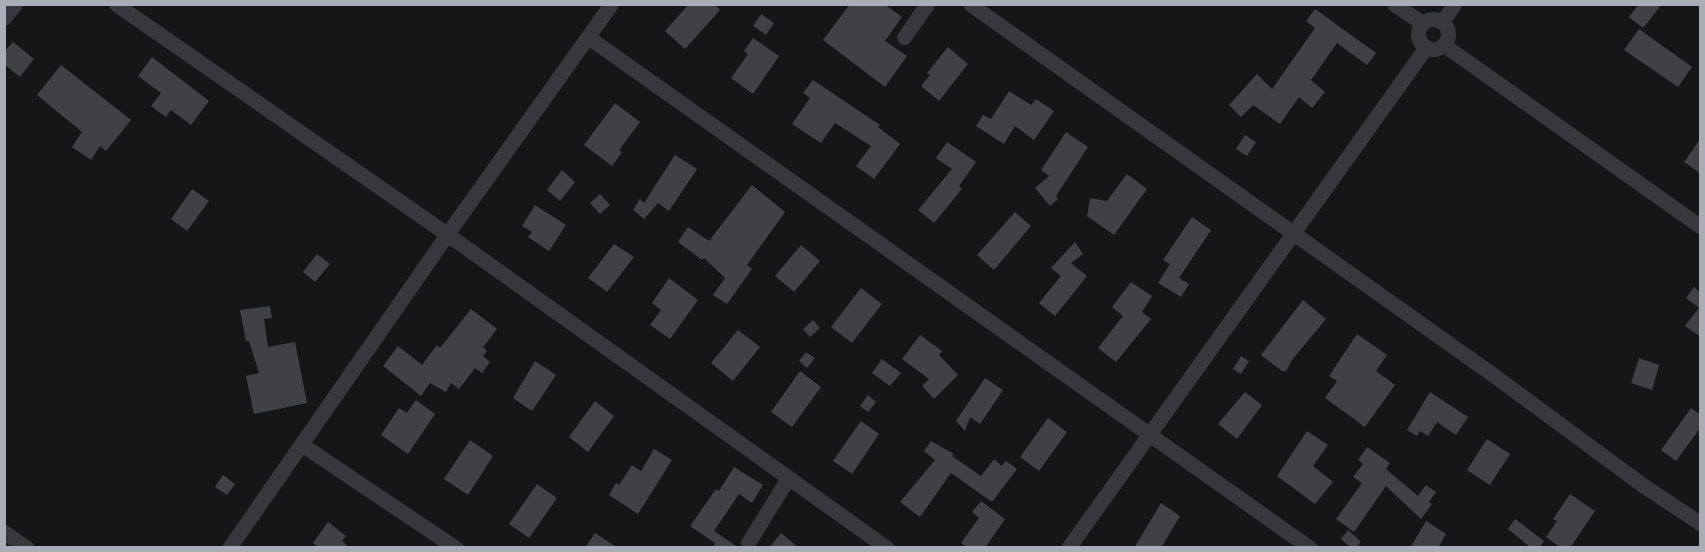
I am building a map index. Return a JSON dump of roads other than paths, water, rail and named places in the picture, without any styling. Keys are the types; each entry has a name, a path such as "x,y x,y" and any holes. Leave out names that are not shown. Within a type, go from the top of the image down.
{"street":[{"path":"4,18 15,4"},
{"path":"116,4 447,234 887,548"},
{"path":"229,548 447,234 612,4"},
{"path":"904,37 927,4"},
{"path":"970,4 1492,374 1644,486 1701,523"},
{"path":"1394,4 1422,23"},
{"path":"1442,22 1454,4"},
{"path":"1426,47 1418,34 1422,23 1432,19 1442,22"},
{"path":"1426,47 1438,48 1444,45 1448,36 1442,22"},
{"path":"588,37 1310,548"},
{"path":"1444,45 1701,226"},
{"path":"1068,548 1426,47"},
{"path":"301,444 456,548"},
{"path":"748,543 788,478"},
{"path":"4,532 27,548"}]}
